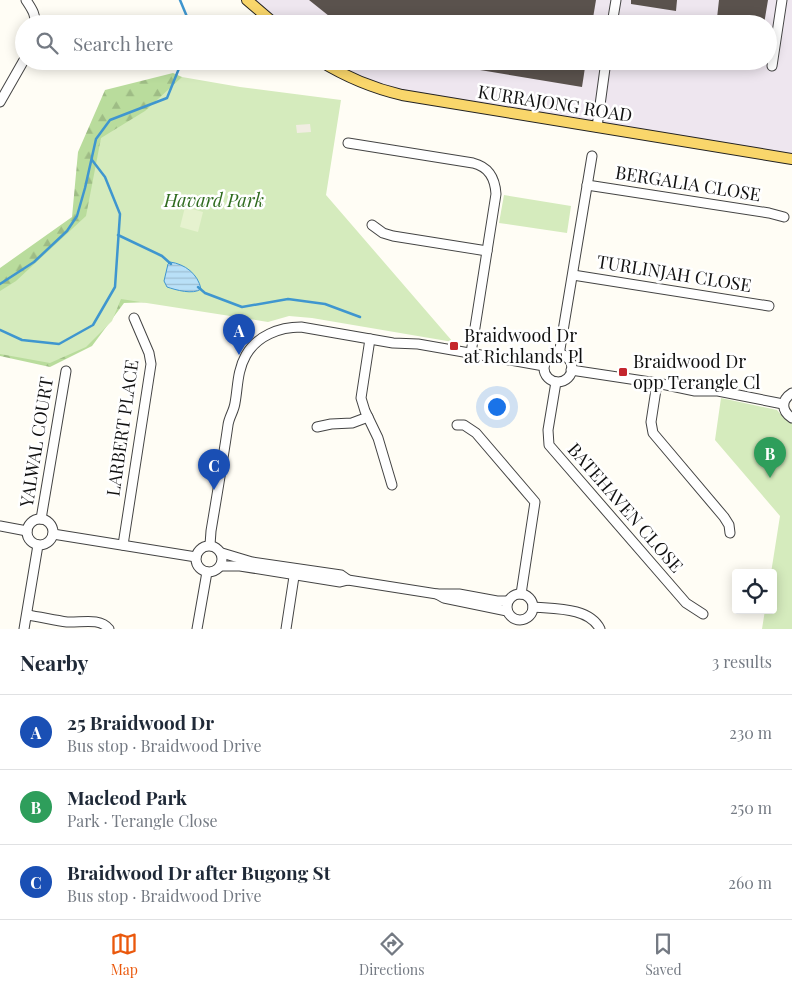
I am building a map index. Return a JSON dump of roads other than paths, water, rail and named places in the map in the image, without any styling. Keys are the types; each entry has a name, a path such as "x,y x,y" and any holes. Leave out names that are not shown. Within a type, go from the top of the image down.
{"main road":[{"path":"248,0 264,15"},
{"name":"KURRAJONG ROAD","path":"335,70 366,85 392,93 441,103 792,159"}],"street":[{"path":"26,0 34,15"},
{"path":"614,15 616,0"},
{"path":"777,33 782,0"},
{"path":"0,102 18,70"},
{"path":"597,127 605,70"},
{"path":"348,143 473,163 485,168 494,180 496,194 471,353"},
{"path":"559,354 592,156"},
{"name":"BERGALIA CLOSE","path":"587,185 769,213 784,217"},
{"path":"372,226 383,233 394,236 487,251"},
{"name":"TURLINJAH CLOSE","path":"573,275 769,306"},
{"name":"LARBERT PLACE","path":"123,545 151,364 150,352 134,318"},
{"path":"210,545 228,426 235,403 237,381 241,366 249,350 269,334 280,329 293,327 402,344 418,344 544,366"},
{"path":"370,339 361,394 362,402 378,438 392,485"},
{"path":"559,354 567,358 570,362 571,370 568,378 556,382 548,379 544,366 548,359 559,354"},
{"path":"571,370 695,391 722,392 783,404"},
{"name":"YALWAL COURT","path":"41,519 66,371"},
{"name":"BATEHAVEN CLOSE","path":"556,382 548,430 549,445 686,603 703,614"},
{"path":"657,384 651,422 653,433 724,517 729,525 730,533"},
{"path":"792,393 786,397 783,404 786,414 792,418"},
{"path":"317,427 352,423 368,418"},
{"path":"457,425 464,425 476,433 535,502 521,594"},
{"path":"41,519 50,524 53,534 51,540 45,544 38,545 30,541 27,531 31,522 41,519"},
{"path":"0,526 27,531"},
{"path":"53,534 196,557"},
{"path":"24,629 38,545"},
{"path":"222,553 221,566 215,571 207,572 198,565 197,553 202,547 210,545 222,553 252,562 340,582 348,580 437,594 459,594 497,601 508,601 516,594 521,594 529,598 533,607 530,616 517,625 507,611 444,598 437,594"},
{"path":"221,566 240,566 294,572"},
{"path":"197,629 207,572"},
{"path":"286,629 294,572"},
{"path":"507,611 508,601"},
{"path":"533,607 586,615 596,622 600,629"},
{"path":"27,615 69,626 91,621 106,625 109,629"}],"water":[{"path":"170,262 186,267 194,274 201,289 189,292 167,287 164,281"}],"waterway":[{"path":"180,0 186,15"},
{"path":"0,284 34,262 67,231 77,216 96,139 110,120 167,98 178,70"},
{"path":"0,330 22,340 59,344 93,325 115,287 120,214 105,177 92,160"},
{"path":"118,235 162,256 171,264"},
{"path":"198,287 205,293 242,307 288,299 325,304 360,317"}],"place":[{"name":"Braidwood Dr at Richlands Pl","path":"454,346"},
{"name":"25 Braidwood Dr","path":"239,355"},
{"name":"Braidwood Dr opp Terangle Cl","path":"623,372"},
{"name":"Macleod Park","path":"770,478"},
{"name":"Braidwood Dr after Bugong St","path":"214,490"}],"park label":[{"name":"Havard Park","path":"214,201"}]}
